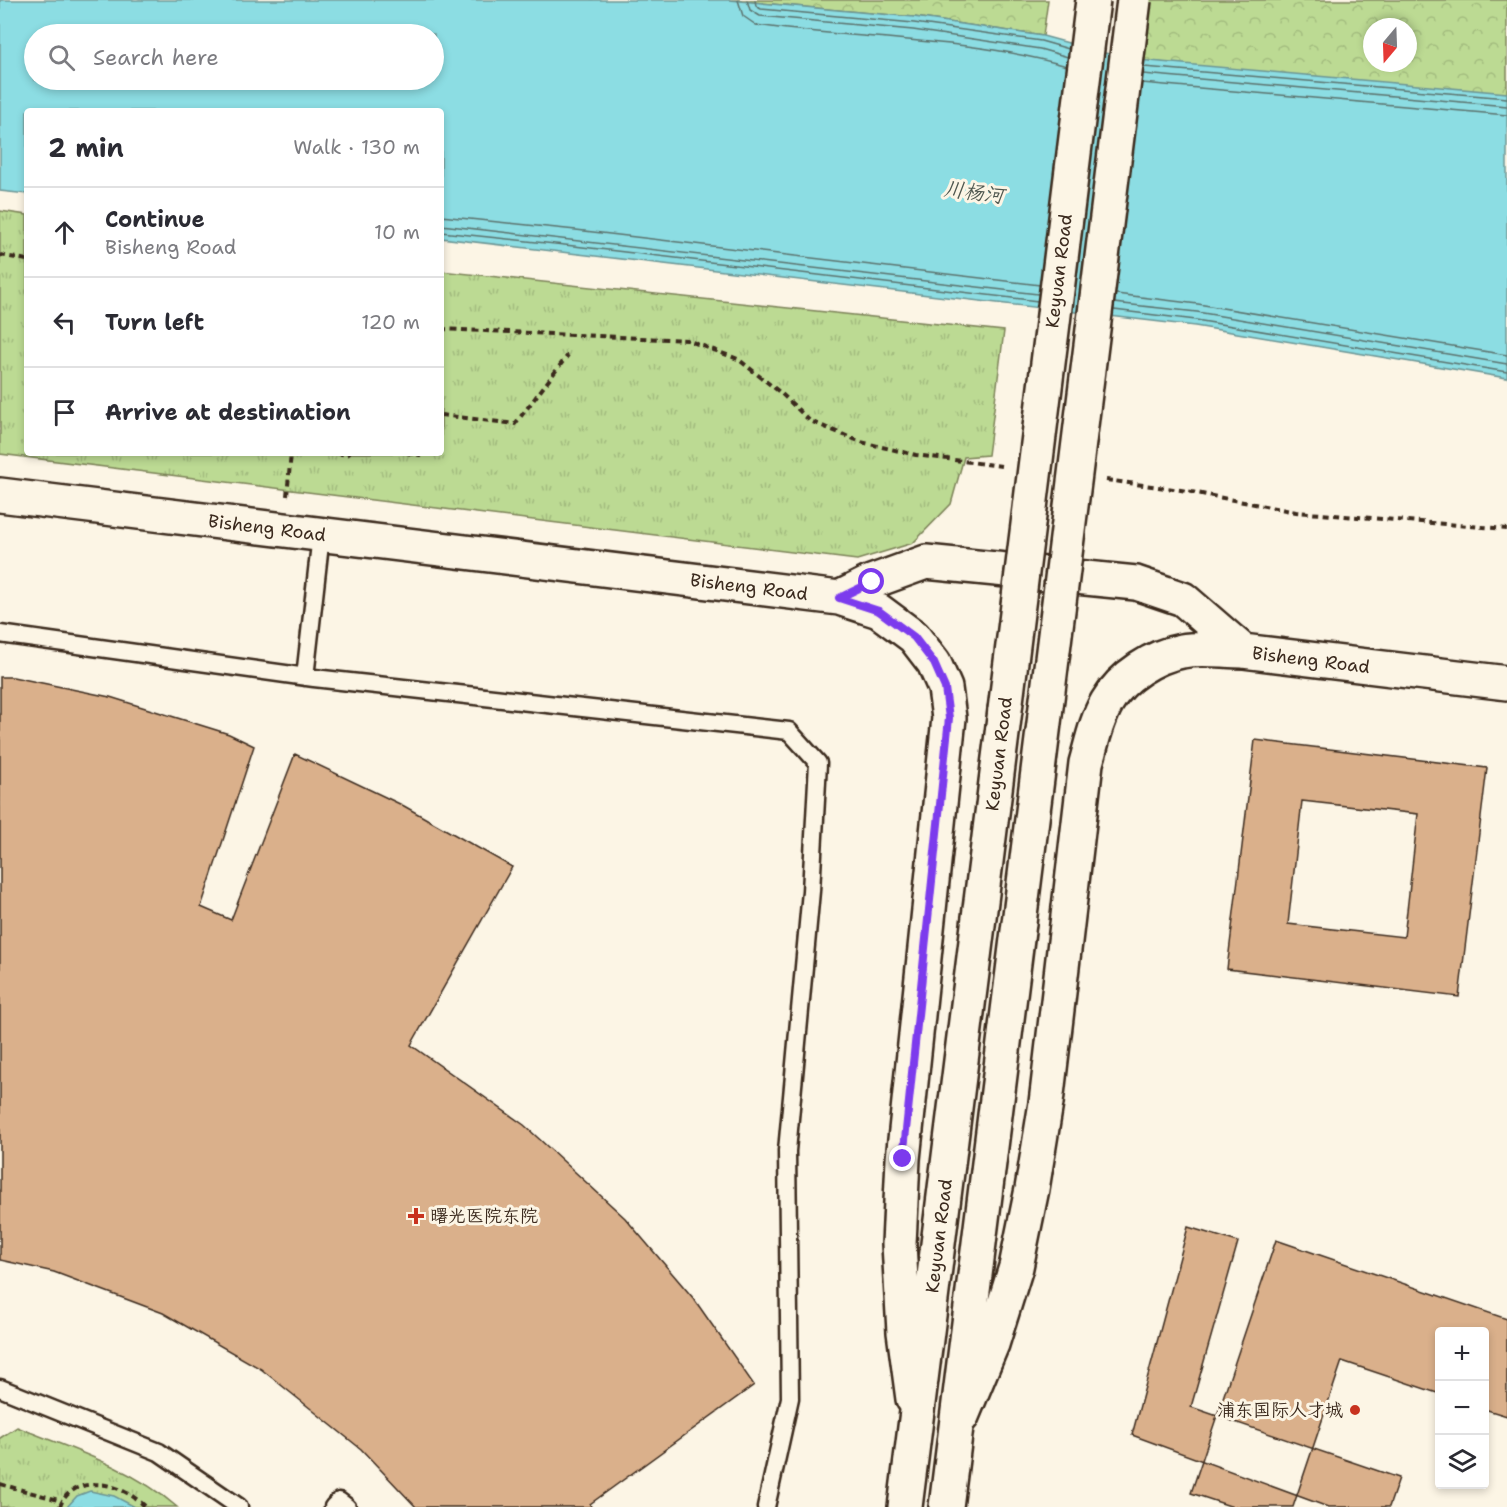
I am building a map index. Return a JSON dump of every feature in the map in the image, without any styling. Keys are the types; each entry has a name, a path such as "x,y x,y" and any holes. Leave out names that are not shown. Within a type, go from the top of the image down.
{"street":[{"name":"Keyuan Road","path":"905,1507 1093,0"},
{"path":"946,1507 1134,0"},
{"name":"Bisheng Road","path":"0,495 839,598 872,582 926,562 1136,583 1183,599 1243,651 1507,683"},
{"path":"839,598 879,611 914,637 934,663 945,688 949,718 903,1159 899,1244 904,1332 916,1422"},
{"path":"956,1429 992,1344 1016,1267 1032,1189 1046,1103 1086,763 1095,728 1108,700 1129,678 1153,660 1184,650 1243,651"}],"lane":[{"path":"305,677 321,535"},
{"path":"0,634 305,677 789,730 818,763 812,891 787,1151 790,1398 766,1507"},
{"path":"0,1388 159,1452 239,1507"},
{"path":"333,1507 339,1501 348,1507"}],"path":[{"path":"0,255 24,259"},
{"path":"444,329 687,340 738,358 782,394 810,421 861,442 916,455 1008,467"},
{"path":"444,415 515,424 568,355"},
{"path":"283,530 291,456"},
{"path":"1101,479 1181,490 1296,512 1507,529"},
{"path":"60,1507 62,1501 72,1491 90,1483 113,1486 136,1497 146,1507"},
{"path":"0,1484 62,1501"}],"green space":[{"path":"729,0 1048,0 1043,36 914,17"},
{"path":"1134,0 1507,0 1507,98 1127,59"},
{"path":"0,211 24,215 24,456 444,456 444,271 1004,331 988,455 964,457 951,504 913,543 857,560 0,454"},
{"path":"17,1427 121,1470 141,1481 177,1507 0,1507 0,1438"}],"water":[{"name":"川杨河","path":"0,0 729,0 914,17 1043,36 1127,59 1507,93 1507,378 1195,326 444,238 444,108 24,108 24,194 0,191"},
{"path":"90,1491 114,1496 135,1507 67,1507 77,1496"}],"building":[{"path":"0,677 13,677 110,697 229,734 254,746 201,907 231,920 295,754 404,806 512,867 411,1045 524,1125 625,1218 694,1299 754,1385 590,1504 591,1507 416,1507 361,1449 261,1369 163,1313 54,1272 0,1260"},
{"path":"1255,740 1487,768 1459,997 1227,969","holes":["1302,801 1418,814 1404,937 1288,924"]},
{"path":"1188,1227 1238,1242 1191,1407 1399,1478 1389,1507 1328,1507 1132,1435"},
{"path":"1276,1240 1507,1319 1507,1416 1489,1411 1489,1327 1435,1327 1435,1392 1342,1361 1293,1507 1233,1507 1191,1493"}],"place":[{"name":"曙光医院东院","path":"416,1216"},
{"name":"浦东国际人才城","path":"1355,1410"}],"route":[{"path":"872,582 839,598 879,611 914,637 934,663 945,688 949,718 948,746 903,1159"}]}
